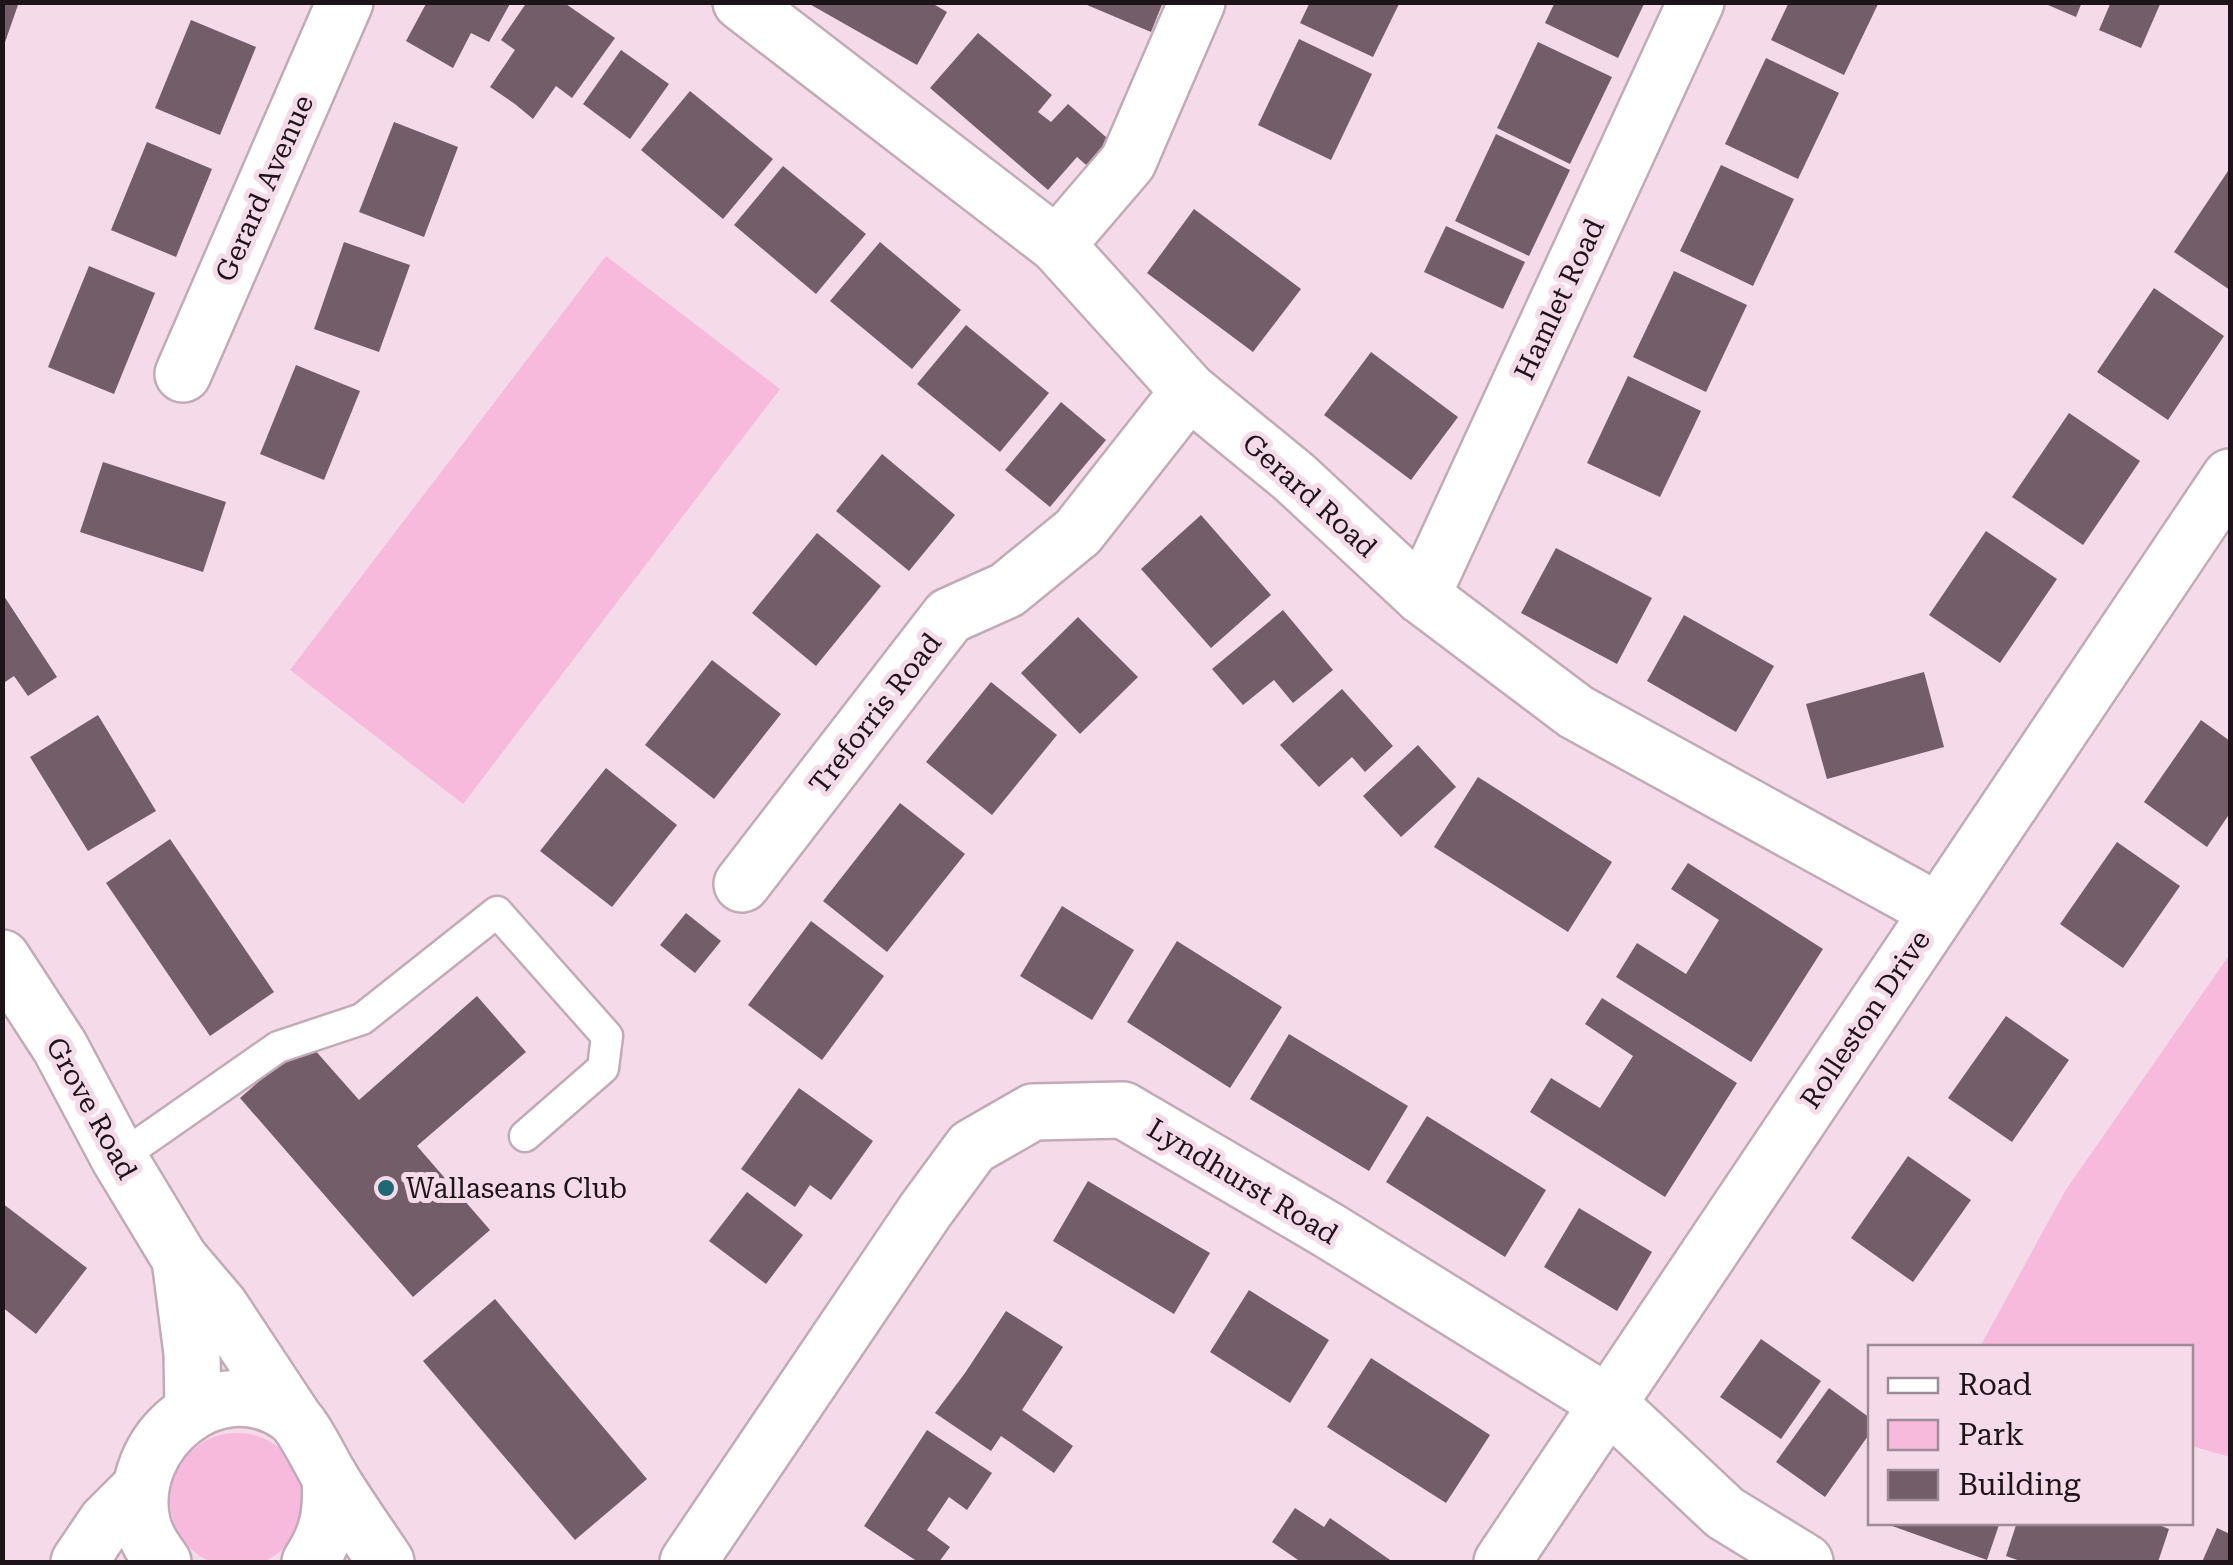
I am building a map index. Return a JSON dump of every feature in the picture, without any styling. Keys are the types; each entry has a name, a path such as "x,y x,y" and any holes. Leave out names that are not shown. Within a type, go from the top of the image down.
{"street":[{"name":"Gerard Avenue","path":"184,374 346,2"},
{"name":"Gerard Road","path":"740,2 1058,245 1189,391 1294,477 1422,596 1576,712 1938,911"},
{"path":"1058,245 1128,162 1197,2"},
{"name":"Hamlet Road","path":"1422,596 1696,2"},
{"name":"Treforris Road","path":"742,884 949,616 1007,590 1078,532 1189,391"},
{"name":"Rolleston Drive","path":"1502,1562 2230,477"},
{"name":"Grove Road","path":"2,958 60,1046 180,1259 220,1306 330,1478"},
{"name":"Lyndhurst Road","path":"688,1562 925,1210 972,1147 1033,1112 1124,1110 1328,1230 1609,1404 1725,1513 1805,1562"},
{"name":"Grove Road","path":"180,1259 192,1353 193,1410"},
{"path":"163,1562 142,1527 140,1488 150,1458 165,1434 193,1410 226,1398 261,1401 292,1415"},
{"path":"310,1562 328,1527 332,1506 330,1478"},
{"path":"330,1478 386,1562"},
{"path":"79,1562 106,1522 140,1488"}],"lane":[{"path":"120,1158 278,1047 362,1020 498,912 606,1036 603,1068 525,1136"}],"green space":[{"path":"606,256 780,389 463,804 290,670"},
{"path":"2230,954 2230,1457 2193,1447 2193,1345 1981,1345 2065,1191"},
{"path":"237,1433 263,1438 292,1463 302,1487 299,1526 284,1547 263,1562 230,1566 211,1562 190,1547 175,1526 170,1500 175,1474 190,1453 211,1438"}],"building":[{"path":"2,2 19,2 3,48 2,47"},
{"path":"427,2 511,2 489,42 471,33 453,68 406,41"},
{"path":"527,2 563,2 615,38 572,98 556,86 533,119 490,87 515,50 501,40"},
{"path":"806,2 930,2 947,12 917,65"},
{"path":"1080,2 1163,2 1151,32"},
{"path":"1310,2 1400,2 1373,57 1300,23"},
{"path":"1555,2 1645,2 1618,58 1545,23"},
{"path":"1789,2 1879,2 1844,75 1771,40"},
{"path":"2041,2 2082,2 2076,17"},
{"path":"2111,2 2161,2 2141,48 2099,30"},
{"path":"191,20 256,47 220,135 155,108"},
{"path":"978,33 1052,95 1038,112 1051,122 1068,104 1114,144 1092,170 1077,157 1048,190 930,88"},
{"path":"1299,39 1372,74 1331,160 1258,125"},
{"path":"1538,42 1612,77 1570,164 1497,128"},
{"path":"621,50 669,84 630,139 583,104"},
{"path":"1766,58 1839,93 1798,179 1725,144"},
{"path":"690,91 773,159 723,219 641,150"},
{"path":"394,122 458,147 424,237 359,212"},
{"path":"1496,134 1570,170 1529,256 1455,221"},
{"path":"147,142 212,169 176,257 111,230"},
{"path":"1721,165 1794,199 1753,286 1680,251"},
{"path":"783,166 866,234 816,294 734,225"},
{"path":"2230,168 2230,290 2174,252"},
{"path":"1194,209 1301,289 1253,352 1147,273"},
{"path":"1446,226 1525,262 1503,309 1424,272"},
{"path":"344,242 410,265 379,352 314,329"},
{"path":"880,242 961,310 912,369 830,301"},
{"path":"89,266 155,293 114,394 48,367"},
{"path":"1674,271 1747,305 1706,392 1633,357"},
{"path":"2154,288 2224,336 2168,420 2097,372"},
{"path":"966,325 1049,393 1000,452 917,384"},
{"path":"1371,352 1458,417 1411,480 1324,415"},
{"path":"296,365 360,391 324,480 260,454"},
{"path":"1628,376 1701,411 1660,497 1587,463"},
{"path":"1061,402 1106,440 1050,507 1005,470"},
{"path":"2069,413 2140,461 2083,545 2012,497"},
{"path":"882,454 955,515 909,571 836,511"},
{"path":"103,462 226,502 203,572 80,532"},
{"path":"1201,515 1271,595 1211,648 1141,569"},
{"path":"1986,531 2057,579 2000,663 1929,615"},
{"path":"817,533 881,586 816,666 752,613"},
{"path":"1556,548 1652,598 1617,664 1521,613"},
{"path":"2,593 57,677 28,696 14,676 2,684"},
{"path":"1283,610 1333,670 1293,703 1274,680 1243,705 1212,669"},
{"path":"1684,615 1774,666 1736,732 1647,681"},
{"path":"1078,617 1138,677 1080,734 1021,673"},
{"path":"712,660 781,714 714,799 645,745"},
{"path":"1924,672 1944,747 1827,779 1806,704"},
{"path":"991,682 1057,735 992,815 926,762"},
{"path":"1342,689 1393,746 1365,772 1352,757 1319,787 1280,745"},
{"path":"98,715 156,811 88,851 30,757"},
{"path":"2201,720 2230,741 2230,813 2207,847 2144,802"},
{"path":"1418,745 1456,787 1401,837 1363,796"},
{"path":"606,768 677,825 612,907 540,851"},
{"path":"1478,777 1612,862 1568,932 1434,847"},
{"path":"900,803 965,854 887,952 823,901"},
{"path":"170,839 274,992 210,1036 106,883"},
{"path":"2117,842 2180,886 2123,968 2060,924"},
{"path":"1688,863 1823,949 1751,1062 1616,977 1637,943 1686,974 1719,920 1671,889"},
{"path":"1062,906 1134,950 1092,1020 1020,976"},
{"path":"686,913 721,941 695,973 660,945"},
{"path":"811,921 884,976 822,1060 748,1005"},
{"path":"1177,941 1282,1007 1230,1088 1127,1022"},
{"name":"Wallaseans Club","path":"477,996 526,1052 417,1146 490,1230 413,1297 240,1098 306,1040 359,1100"},
{"path":"1602,998 1737,1083 1665,1197 1530,1112 1551,1078 1600,1108 1633,1056 1585,1024"},
{"path":"2006,1016 2069,1060 2012,1142 1948,1098"},
{"path":"1289,1034 1408,1106 1369,1171 1250,1099"},
{"path":"799,1088 873,1141 831,1200 810,1185 795,1207 741,1169"},
{"path":"1427,1116 1546,1190 1505,1257 1386,1182"},
{"path":"1908,1156 1971,1200 1913,1282 1851,1238"},
{"path":"1088,1181 1210,1253 1174,1314 1053,1241"},
{"path":"747,1192 803,1235 766,1284 709,1241"},
{"path":"2,1203 87,1268 36,1334 2,1307"},
{"path":"1579,1208 1652,1252 1617,1311 1544,1267"},
{"path":"1249,1290 1329,1340 1290,1403 1210,1352"},
{"path":"495,1299 647,1479 575,1540 423,1361"},
{"path":"1006,1311 1063,1347 1022,1410 1073,1446 1054,1473 1001,1436 991,1451 935,1413"},
{"path":"1761,1339 1821,1381 1781,1439 1720,1397"},
{"path":"1371,1358 1490,1435 1446,1503 1327,1427"},
{"path":"1829,1388 1868,1417 1868,1436 1825,1497 1776,1462"},
{"path":"927,1430 992,1473 967,1510 949,1497 927,1530 950,1547 939,1562 918,1562 864,1526"},
{"path":"1295,1508 1324,1527 1330,1518 1393,1562 1297,1562 1272,1542"},
{"path":"1889,1525 1999,1525 1987,1560"},
{"path":"2016,1525 2159,1525 2169,1529 2158,1562 2023,1562 2006,1556"},
{"path":"2217,1528 2230,1534 2230,1562 2202,1562"}],"place":[{"name":"Wallaseans Club","path":"386,1188"}]}
